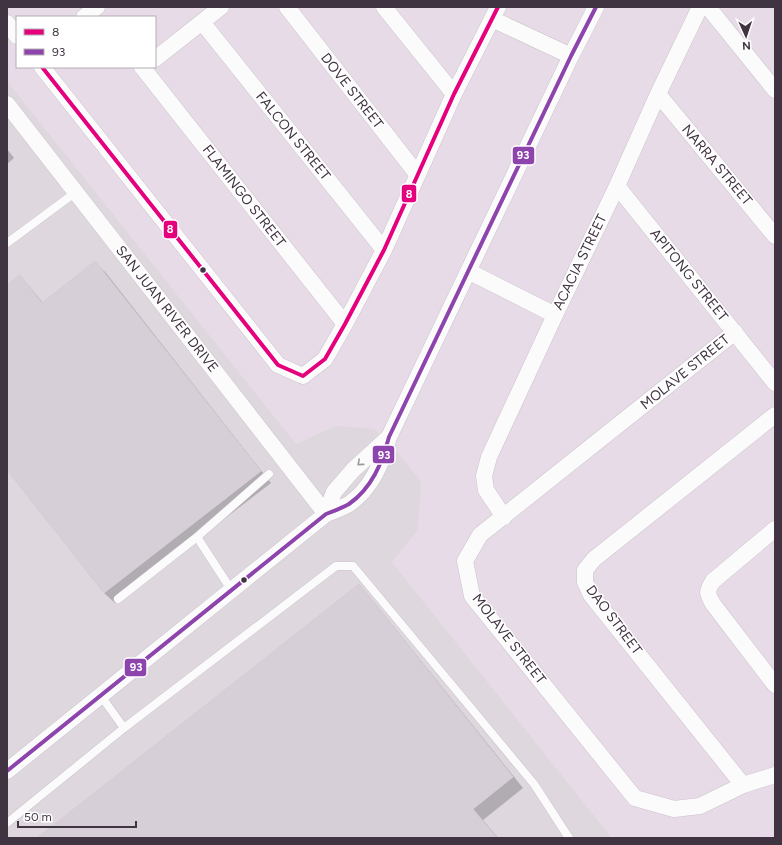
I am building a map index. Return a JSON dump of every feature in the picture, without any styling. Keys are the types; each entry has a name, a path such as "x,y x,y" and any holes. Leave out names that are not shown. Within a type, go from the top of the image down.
{"street":[{"path":"156,58 221,7"},
{"name":"DOVE STREET","path":"287,7 417,174"},
{"path":"384,7 454,94"},
{"path":"7,771 326,514 349,504 371,483 383,458 389,437 571,56 596,7"},
{"name":"ACACIA STREET","path":"504,517 486,490 484,476 489,457 700,7"},
{"path":"708,7 775,90"},
{"path":"43,68 278,365 303,376 325,359 345,324 384,250 454,94 495,13 571,56"},
{"name":"FALCON STREET","path":"202,22 384,250"},
{"path":"7,23 16,35"},
{"name":"FLAMINGO STREET","path":"149,68 345,324"},
{"name":"NARRA STREET","path":"658,94 775,236"},
{"name":"SAN JUAN RIVER DRIVE","path":"7,104 326,514"},
{"name":"APITONG STREET","path":"617,186 775,383"},
{"path":"468,271 555,316"},
{"name":"MOLAVE STREET","path":"735,332 480,535 466,561 472,596 635,798 674,809 700,806 743,785 775,775"},
{"name":"DAO STREET","path":"743,785 592,595 585,582 585,570 594,559 775,415"},
{"path":"326,514 334,492 353,470 389,437"},
{"path":"775,529 713,581 708,588 707,594 712,604 775,685"}],"lane":[{"path":"7,243 76,192"},
{"path":"118,599 197,537 269,474"},
{"path":"197,537 232,591"},
{"path":"7,823 124,728 336,566 353,566 534,784 569,838"},
{"path":"101,696 124,728"}],"shaded area":[{"path":"7,7 775,7 775,829 747,838 612,838 392,562 296,445 7,81"},
{"path":"7,81 296,444 336,426 374,429 397,452 421,481 418,530 392,562 612,838 7,838"},
{"path":"775,829 775,838 747,838"}],"building":[{"path":"95,261 261,471 104,593 7,470 7,285 20,275 42,303"},
{"path":"359,584 513,777 473,809 497,838 37,838"}],"transit line":[{"name":"8","path":"43,68 278,365 303,376 325,359 345,324 384,250 454,94 498,7"},
{"name":"93","path":"7,771 326,514 349,504 357,498 370,483 383,456 389,437 571,56 596,7"}]}
